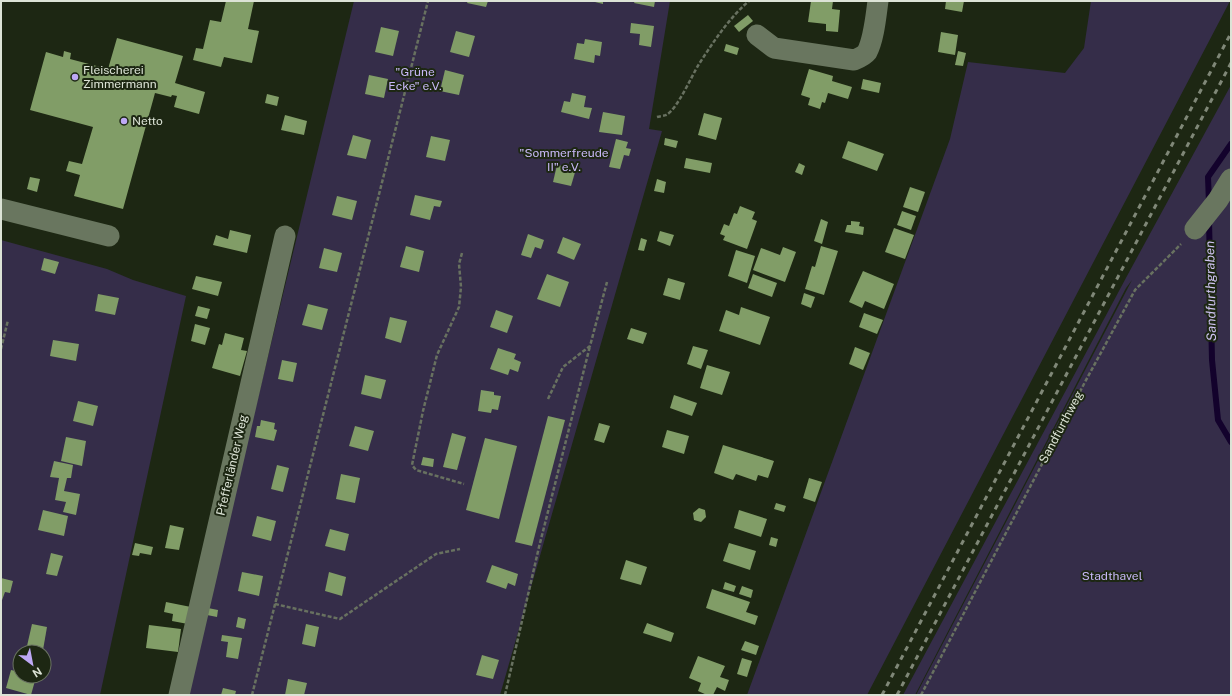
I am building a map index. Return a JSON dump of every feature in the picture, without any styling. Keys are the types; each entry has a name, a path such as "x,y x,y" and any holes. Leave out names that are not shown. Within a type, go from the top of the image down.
{"street":[{"path":"757,35 774,48 854,60 862,57 867,52 871,40 878,1"},
{"path":"1195,230 1218,200 1231,179"},
{"path":"1,209 109,236"},
{"name":"Pfefferländer Weg","path":"180,695 285,236"}],"path":[{"path":"252,695 428,1"},
{"path":"657,117 666,115 672,110 681,98 699,65 720,34 739,10 749,1"},
{"name":"Sandfurthweg","path":"921,695 1085,382 1135,290 1195,230"},
{"path":"462,253 459,264 461,287 459,307 437,355 412,466 416,470 464,484"},
{"path":"505,695 539,547 607,282"},
{"path":"1,349 8,320"},
{"path":"548,399 563,368 590,346"},
{"path":"275,604 340,619 436,554 460,548"}],"green space":[{"path":"354,1 670,1 649,129 662,131 500,695 186,695"},
{"path":"1091,1 1230,1 867,695 747,695 950,139 968,62 1065,73 1084,48"},
{"name":"Stadthavel","path":"1231,85 1231,695 916,695 1132,280 1126,288 915,695 903,695 1127,276"},
{"path":"1,240 107,269 133,280 186,296 100,695 1,695"}],"building":[{"path":"226,1 254,1 248,29 259,31 252,63 224,57 221,67 193,60 196,48 203,49 210,20 221,22"},
{"path":"468,1 488,1 486,7 467,3"},
{"path":"591,1 603,1 603,4"},
{"path":"635,1 655,1 654,7 634,3"},
{"path":"811,1 833,1 832,9 840,10 838,32 826,31 826,24 808,22"},
{"path":"946,1 964,1 962,12 945,9"},
{"path":"748,15 753,21 739,32 734,26"},
{"path":"631,23 654,26 651,47 639,45 640,34 630,33"},
{"path":"381,27 399,31 393,56 375,52"},
{"path":"456,31 475,36 469,57 450,52"},
{"path":"941,32 958,35 955,55 938,52"},
{"path":"117,38 183,56 175,83 205,92 199,114 174,107 177,96 172,95 171,97 155,93 123,209 74,196 80,175 66,171 69,161 82,164 93,127 30,110 46,52 63,57 64,51 71,53 70,59 108,69"},
{"path":"585,39 602,42 600,56 595,55 594,63 574,59 577,43 584,44"},
{"path":"726,44 739,48 737,55 724,51"},
{"path":"958,51 966,53 963,66 955,65"},
{"path":"809,69 833,76 832,81 852,87 848,99 828,93 825,103 822,102 820,109 808,105 810,98 801,95"},
{"path":"445,70 464,75 459,95 440,91"},
{"path":"369,75 388,79 384,98 365,94"},
{"path":"863,79 881,83 879,93 861,89"},
{"path":"572,93 586,96 584,107 592,108 589,119 561,112 564,101 570,102"},
{"path":"267,94 279,97 277,106 265,103"},
{"path":"603,112 625,116 622,135 599,132"},
{"path":"704,113 722,118 716,140 698,135"},
{"path":"285,115 307,121 304,135 281,130"},
{"path":"353,135 371,140 366,159 347,155"},
{"path":"431,136 450,140 445,161 426,157"},
{"path":"665,138 678,141 676,148 664,145"},
{"path":"616,139 628,142 626,148 631,149 629,156 624,155 620,169 609,167"},
{"path":"848,141 884,154 877,171 842,158"},
{"path":"686,158 712,163 710,173 684,168"},
{"path":"799,163 805,166 802,175 795,172"},
{"path":"557,165 576,169 571,186 553,182"},
{"path":"30,177 40,179 37,192 27,189"},
{"path":"657,179 666,182 664,193 654,191"},
{"path":"910,187 925,192 918,212 903,207"},
{"path":"415,195 442,201 440,207 434,206 430,220 410,215"},
{"path":"337,196 357,201 352,220 332,215"},
{"path":"740,206 755,212 752,219 757,221 747,249 723,240 725,236 720,234 724,224 729,226 734,213 737,214"},
{"path":"902,211 916,216 911,230 897,225"},
{"path":"821,219 828,222 822,244 814,241"},
{"path":"851,221 860,222 859,226 864,227 863,235 845,232 847,225 851,225"},
{"path":"894,228 914,235 905,259 885,252"},
{"path":"230,230 251,235 247,253 213,245 216,235 228,239"},
{"path":"660,231 674,235 670,246 657,241"},
{"path":"528,234 544,240 541,249 535,247 531,258 521,255"},
{"path":"563,237 581,244 574,260 557,253"},
{"path":"641,238 647,240 644,251 638,250"},
{"path":"406,246 424,251 419,272 400,267"},
{"path":"821,246 838,251 824,295 805,289 812,266 815,267"},
{"path":"783,247 796,252 785,282 753,270 761,248 780,255"},
{"path":"324,248 342,253 337,272 319,268"},
{"path":"736,250 755,256 747,283 728,276"},
{"path":"44,258 59,262 55,274 41,270"},
{"path":"863,271 894,284 884,309 865,301 862,308 849,302"},
{"path":"547,274 569,282 560,307 537,299"},
{"path":"753,274 777,283 772,297 748,288"},
{"path":"196,276 222,282 218,296 192,289"},
{"path":"668,278 685,283 680,300 663,295"},
{"path":"804,293 815,297 811,308 801,304"},
{"path":"98,294 119,298 115,315 95,311"},
{"path":"308,304 328,309 322,330 302,325"},
{"path":"198,306 210,309 207,319 195,316"},
{"path":"741,307 770,317 760,345 719,331 726,310 739,315"},
{"path":"496,310 513,316 507,333 490,327"},
{"path":"864,313 883,320 877,334 859,327"},
{"path":"390,317 407,321 401,343 385,338"},
{"path":"195,324 210,328 205,345 191,341"},
{"path":"631,328 647,333 643,344 627,339"},
{"path":"225,333 244,338 241,350 247,351 240,376 212,368 219,344 222,345"},
{"path":"53,340 79,344 76,361 50,356"},
{"path":"693,346 708,350 701,369 687,364"},
{"path":"855,347 870,353 863,370 849,364"},
{"path":"498,348 516,354 514,359 521,362 518,372 510,369 508,375 490,369"},
{"path":"282,360 297,363 293,382 278,379"},
{"path":"707,365 730,372 722,395 700,388"},
{"path":"365,375 386,380 381,399 361,394"},
{"path":"481,390 494,392 494,395 501,396 498,410 492,409 491,413 478,411"},
{"path":"674,395 697,403 692,416 670,408"},
{"path":"78,401 98,406 93,426 73,421"},
{"path":"548,416 565,420 532,546 515,542"},
{"path":"261,420 275,423 274,429 277,430 274,441 255,437 257,426 260,426"},
{"path":"599,423 610,426 604,443 594,440"},
{"path":"355,426 374,431 368,451 349,446"},
{"path":"667,430 689,436 684,454 662,447"},
{"path":"452,433 466,437 457,470 443,467"},
{"path":"66,437 86,441 82,466 61,461"},
{"path":"485,438 517,446 499,519 466,510"},
{"path":"723,445 774,461 768,478 758,475 756,481 736,474 733,480 714,473"},
{"path":"423,457 434,459 433,467 421,465"},
{"path":"54,461 73,465 71,478 67,478 64,491 80,494 76,515 63,512 66,502 55,500 59,478 50,477"},
{"path":"277,465 289,468 283,492 271,489"},
{"path":"341,474 360,478 355,503 336,499"},
{"path":"809,478 822,482 815,502 803,498"},
{"path":"776,503 786,506 784,512 774,509"},
{"path":"699,508 705,510 706,517 701,522 694,520 693,513"},
{"path":"43,510 68,516 64,536 38,530"},
{"path":"739,510 767,519 761,537 734,528"},
{"path":"257,516 276,521 271,541 252,536"},
{"path":"170,525 184,528 179,550 165,548"},
{"path":"330,529 349,534 345,551 325,546"},
{"path":"771,537 778,539 776,547 769,545"},
{"path":"135,543 153,547 151,555 140,553 139,556 132,555"},
{"path":"729,543 756,551 750,570 723,561"},
{"path":"51,553 63,556 57,576 46,574"},
{"path":"626,560 647,567 641,585 620,579"},
{"path":"492,565 518,574 515,586 508,583 506,589 486,582"},
{"path":"242,572 263,576 259,596 238,591"},
{"path":"329,572 346,577 342,596 325,591"},
{"path":"1,578 13,581 10,593 5,592 1,603"},
{"path":"725,582 736,586 734,592 723,589"},
{"path":"742,586 753,590 751,598 739,594"},
{"path":"712,589 750,602 746,612 758,616 755,625 706,608"},
{"path":"166,602 191,607 188,624 172,621 173,614 164,612"},
{"path":"208,608 218,610 217,617 207,615"},
{"path":"238,617 246,619 244,629 236,627"},
{"path":"647,623 674,633 671,642 643,633"},
{"path":"32,624 47,627 44,644 27,644"},
{"path":"306,624 319,627 315,647 302,644"},
{"path":"149,625 181,629 178,652 146,648"},
{"path":"222,635 242,638 238,659 226,657 228,642 221,641"},
{"path":"745,641 759,646 756,655 741,650"},
{"path":"482,655 499,660 493,679 476,675"},
{"path":"698,656 725,666 720,677 729,680 725,691 717,687 713,695 707,695 698,691 701,683 689,678"},
{"path":"742,658 752,661 747,677 737,674"},
{"path":"11,670 12,684 34,684 31,695 6,688"},
{"path":"288,679 307,683 304,695 285,695"},
{"path":"223,688 236,691 235,695 221,695"}],"waterway":[{"name":"Sandfurthgraben","path":"1209,203 1208,177 1231,144"},
{"name":"Sandfurthgraben","path":"1209,220 1212,360 1218,420 1231,442"}],"railway":[{"path":"882,695 1231,33"},
{"path":"897,695 1231,63"}],"place":[{"name":"Fleischerei Zimmermann","path":"75,77"},
{"name":"Netto","path":"124,121"}],"park label":[{"name":"\"Grüne Ecke\" e.V.","path":"415,79"},
{"name":"\"Sommerfreude II\" e.V.","path":"564,160"}]}
